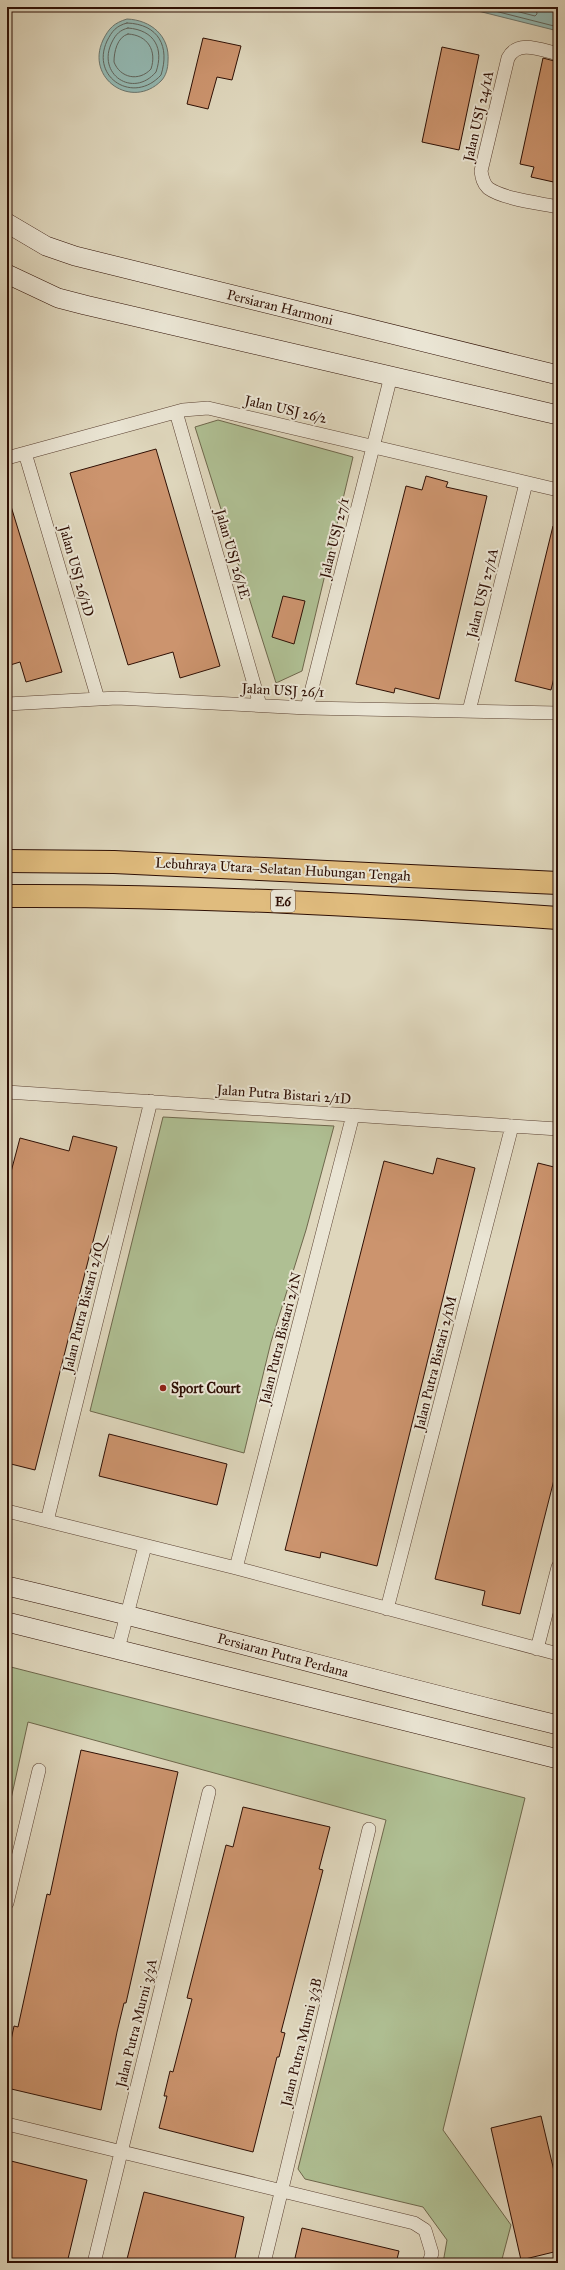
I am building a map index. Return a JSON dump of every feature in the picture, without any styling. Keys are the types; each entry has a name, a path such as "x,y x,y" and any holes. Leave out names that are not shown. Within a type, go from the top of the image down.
{"highway":[{"name":"Lebuhraya Utara–Selatan Hubungan Tengah","path":"7,861 130,862 558,883"},
{"name":"E6","path":"7,896 133,897 286,901 558,918"}],"main road":[{"name":"Persiaran Harmoni","path":"7,223 46,246 81,257 558,375"},
{"path":"10,277 58,298 85,305 558,415"},
{"name":"Persiaran Putra Perdana","path":"7,1586 127,1614 558,1725"},
{"path":"7,1622 558,1759"}],"street":[{"name":"Jalan USJ 24/1A","path":"558,54 530,47 519,47 512,51 508,58 481,171 482,179 487,187 496,193 558,207"},
{"name":"Jalan USJ 27/1","path":"307,708 391,376"},
{"name":"Jalan USJ 26/2","path":"7,458 176,412 208,408 558,490"},
{"name":"Jalan USJ 26/1E","path":"176,412 260,705"},
{"name":"Jalan USJ 26/1D","path":"25,453 98,699"},
{"name":"Jalan USJ 27/1A","path":"468,711 526,483"},
{"name":"Jalan USJ 26/1","path":"7,704 98,699 307,708 558,713"},
{"name":"Jalan Putra Bistari 2/1D","path":"7,1092 558,1129"},
{"name":"Jalan Putra Bistari 2/1Q","path":"47,1521 151,1101"},
{"name":"Jalan Putra Bistari 2/1N","path":"236,1568 353,1115"},
{"name":"Jalan Putra Bistari 2/1M","path":"388,1609 512,1126"},
{"path":"7,1511 236,1568 558,1654"},
{"path":"118,1649 145,1546"},
{"path":"537,1649 558,1568"},
{"path":"7,1903 38,1770"},
{"name":"Jalan Putra Murni 3/3A","path":"94,2263 209,1792"},
{"name":"Jalan Putra Murni 3/3B","path":"264,2263 369,1829"},
{"path":"7,2124 414,2223 425,2230 430,2258"}],"green space":[{"path":"218,420 353,457 302,671 276,683 195,427"},
{"path":"163,1117 334,1126 306,1230 271,1342 244,1453 90,1411"},
{"path":"7,1666 525,1798 443,2130 511,2225 501,2263 443,2263 447,2240 423,2207 305,2179 298,2169 386,1820 28,1722 7,1817"}],"water":[{"path":"462,7 538,7 558,12 558,31"},
{"path":"127,19 144,22 151,26 162,37 168,52 168,64 163,79 149,89 137,92 125,91 114,86 106,78 100,67 99,54 105,36 115,24"}],"building":[{"path":"203,38 241,46 232,80 217,77 208,109 187,104"},
{"path":"442,47 479,55 459,150 422,142"},
{"path":"543,58 558,62 558,183 531,177 534,167 520,164"},
{"path":"156,449 220,666 180,678 173,652 128,665 70,473"},
{"path":"426,476 448,482 446,487 487,496 439,699 395,688 394,693 356,684 406,486 422,490"},
{"path":"7,503 10,503 62,672 26,682 20,662 7,666"},
{"path":"553,526 558,527 558,661 551,690 515,681"},
{"path":"283,596 305,601 294,644 272,637"},
{"path":"73,1136 117,1147 35,1470 7,1463 7,1187 20,1138 69,1151"},
{"path":"437,1158 475,1168 377,1566 321,1552 320,1558 285,1550 384,1161 433,1174"},
{"path":"538,1163 558,1168 558,1464 520,1614 482,1605 485,1591 435,1579"},
{"path":"109,1434 227,1464 217,1505 99,1476"},
{"path":"81,1750 178,1772 126,2003 124,2003 117,2032 101,2110 7,2088 7,2059 14,2026 18,2027 47,1894 50,1895"},
{"path":"243,1807 330,1827 319,1869 323,1870 281,2032 285,2033 279,2057 277,2057 253,2152 159,2128 167,2096 164,2096 170,2071 173,2072 192,1999 187,1998 226,1845 233,1847"},
{"path":"541,2116 558,2188 558,2251 521,2260 491,2128"},
{"path":"7,2160 87,2180 67,2263 30,2263 7,2257"},
{"path":"144,2192 244,2217 234,2263 126,2263"},
{"path":"302,2228 399,2251 396,2263 315,2263 295,2258"}],"place":[{"name":"Sport Court","path":"163,1388"}]}
